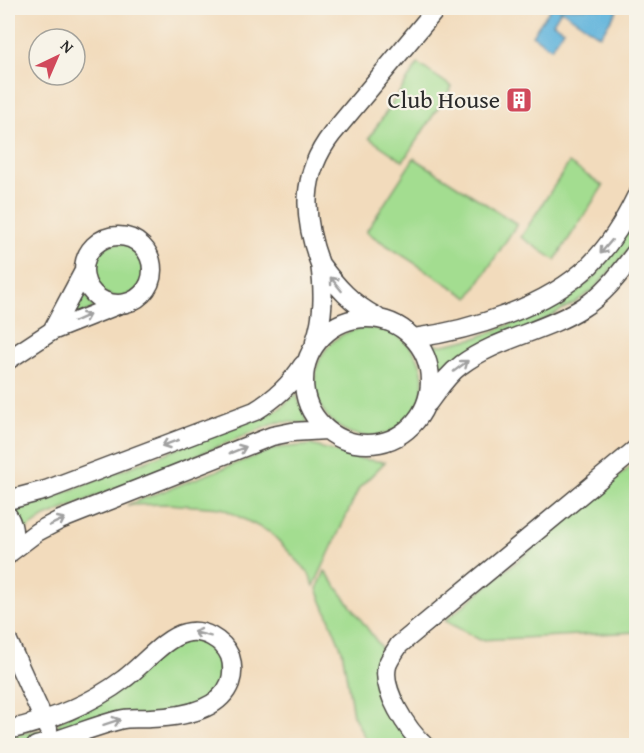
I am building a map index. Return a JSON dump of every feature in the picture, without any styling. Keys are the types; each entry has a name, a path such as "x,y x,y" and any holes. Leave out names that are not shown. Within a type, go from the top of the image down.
{"street":[{"path":"8,500 46,490 255,411 286,389 306,361 321,326 323,313 320,264 310,234 307,204 311,174 317,157 332,134 437,8"},
{"path":"414,338 470,327 521,308 550,294 590,266 621,227 636,197"},
{"path":"8,360 52,331 130,302 147,289 153,268 145,248 137,241 117,235 106,237 97,243 85,261 84,272 86,282 99,298 109,303 120,304"},
{"path":"306,361 303,380 305,399 313,416 326,430 342,440 361,445 380,444 398,437 413,425 443,383 461,365 484,351 545,327 583,308 603,293 636,252"},
{"path":"320,264 350,300 362,309 399,326 414,338 424,354 430,373 430,392 424,410"},
{"path":"52,331 84,272"},
{"path":"314,344 327,330 344,321 363,317 382,319"},
{"path":"8,554 37,532 60,520 272,436 326,430"},
{"path":"426,746 398,711 391,692 387,667 395,651 409,636 636,449"},
{"path":"8,516 14,531 14,540 8,554"},
{"path":"8,641 44,719 45,743 122,719 170,717 211,705 220,699 230,684 232,665 230,657 219,641 191,631 182,633 110,689 91,700 44,719 8,730"}],"green space":[{"path":"418,64 452,87 403,161 369,138"},
{"path":"414,158 517,224 469,298 366,232"},
{"path":"569,163 603,186 555,260 521,237"},
{"path":"636,218 636,238 622,258 593,290 574,303 437,379 436,367 425,345 443,345 476,338 543,311 578,291 598,273"},
{"path":"114,243 124,243 134,247 142,255 146,270 142,285 134,293 124,297 114,297 104,293 96,285 92,275 92,265 96,255 104,247"},
{"path":"84,292 94,308 68,320"},
{"path":"369,328 390,332 407,344 419,361 423,382 419,403 407,420 390,432 369,436 348,432 331,420 319,403 315,382 319,361 331,344 348,332"},
{"path":"296,394 308,423 278,422 45,517 20,534 22,527 10,509 43,501 279,409"},
{"path":"311,445 362,459 385,462 359,488 314,586 308,572 271,533 222,508 168,504 127,505 277,448"},
{"path":"636,462 636,632 480,640 445,621"},
{"path":"325,571 381,647 381,662 418,745 369,745 353,715 342,650 317,589"},
{"path":"192,638 209,643 222,652 229,668 223,687 198,706 64,734 57,730 58,723 171,648"},
{"path":"39,730 44,734 40,739 8,745 8,736"}],"water":[{"path":"551,8 612,8 617,11 600,36 561,10 553,23 564,30 551,48 532,35"}],"place":[{"name":"Club House","path":"519,100"}]}
